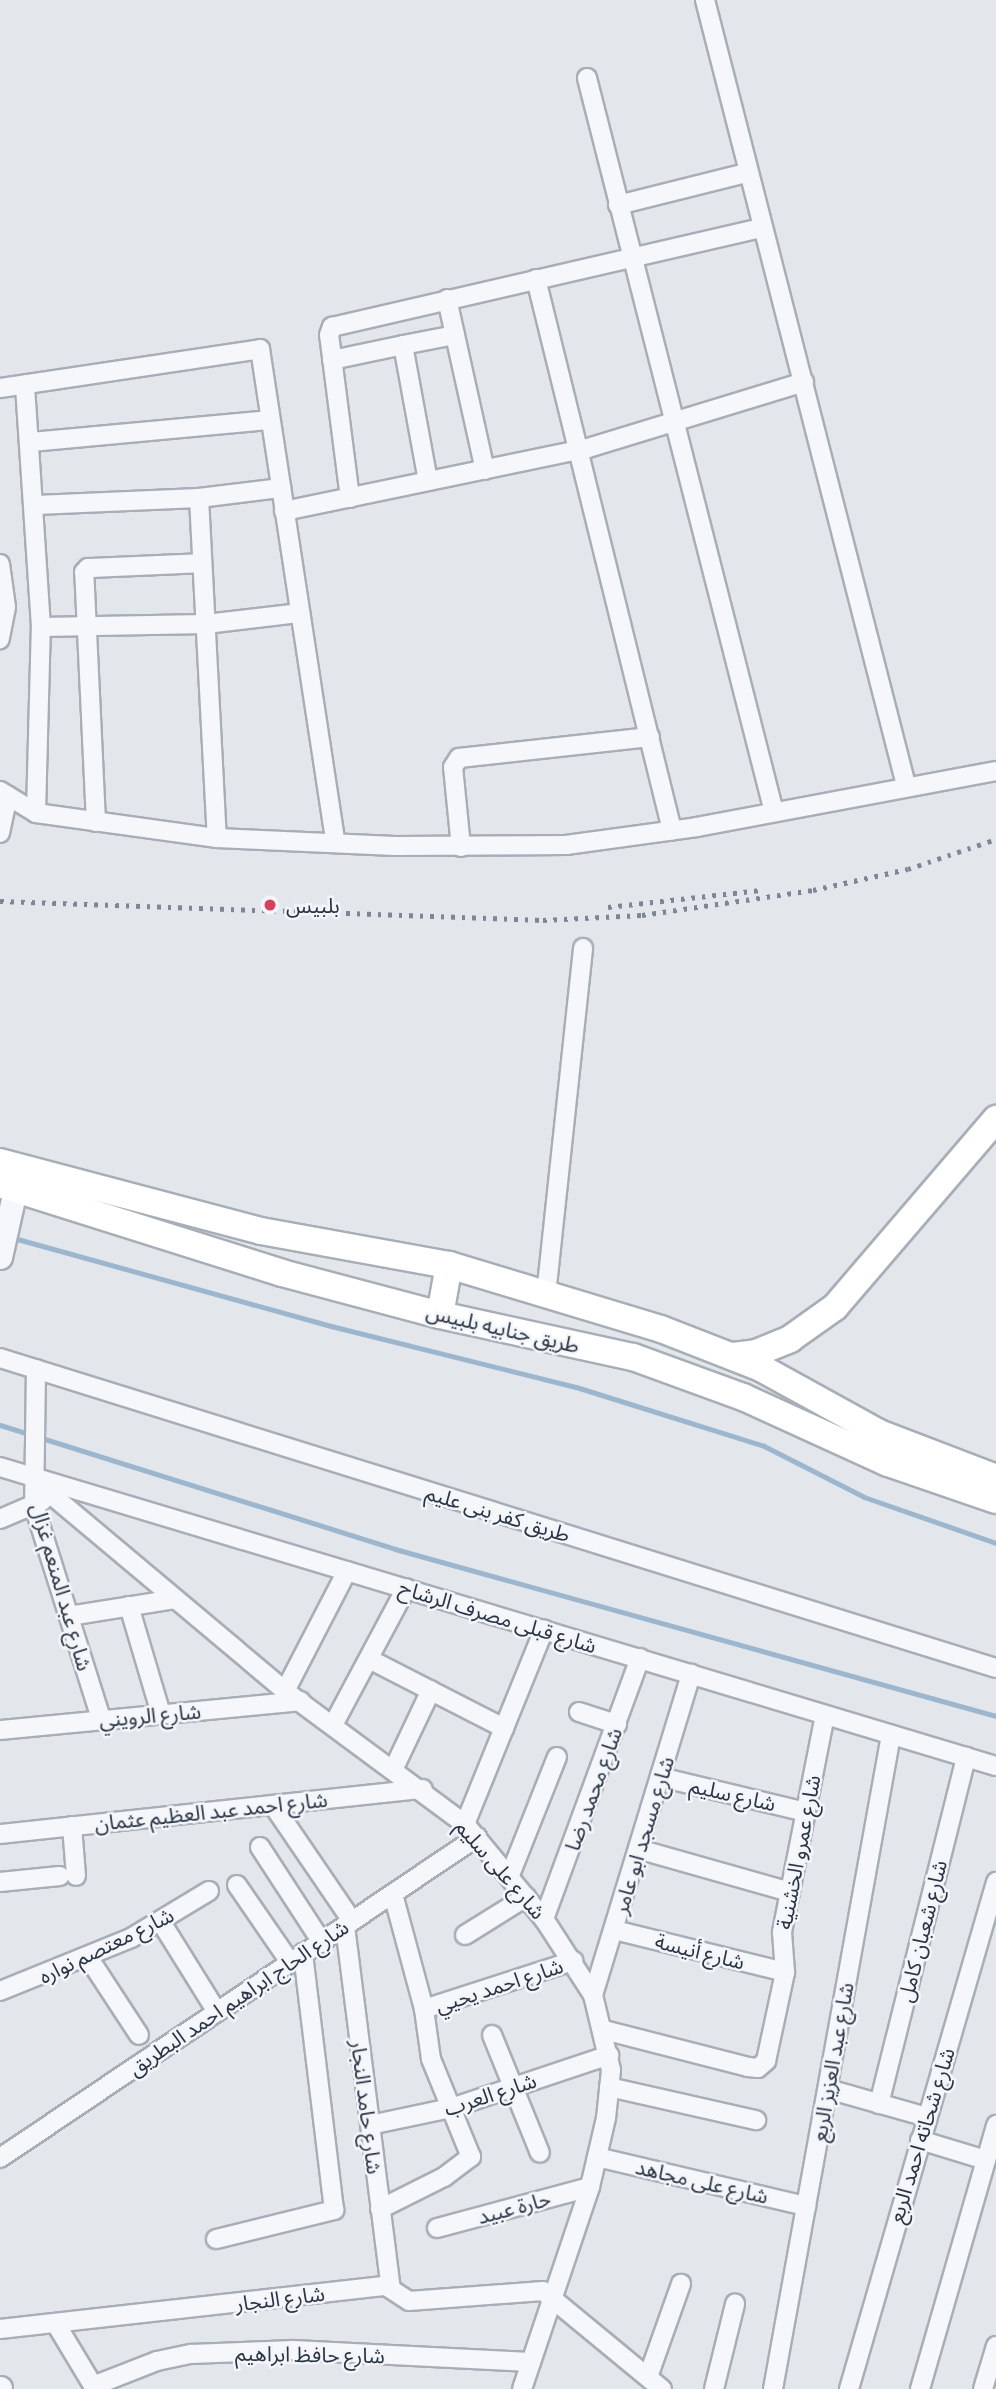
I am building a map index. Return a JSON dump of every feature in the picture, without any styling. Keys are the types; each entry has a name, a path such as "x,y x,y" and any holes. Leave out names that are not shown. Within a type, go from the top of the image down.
{"main road":[{"path":"733,1356 756,1353 790,1339 835,1307 996,1119"},
{"name":"طريق جنابيه بلبيس","path":"0,1162 261,1231 449,1265 546,1294 733,1356 761,1368 879,1433 996,1478"},
{"name":"طريق جنابيه بلبيس","path":"9,1194 440,1315 634,1357 743,1398 888,1463 996,1500"},
{"path":"440,1315 449,1265"},
{"path":"743,1398 758,1382 761,1368"}],"street":[{"path":"705,0 760,228 804,382 906,785"},
{"path":"587,78 774,812"},
{"path":"618,205 746,173"},
{"path":"350,498 329,335 336,325 760,228"},
{"path":"536,279 581,450 672,830"},
{"path":"447,299 485,470"},
{"path":"332,360 455,335"},
{"path":"403,345 428,481"},
{"path":"0,388 257,347 335,842"},
{"path":"284,511 581,450 804,382"},
{"path":"25,385 32,442 41,627 36,813"},
{"path":"32,442 270,420"},
{"path":"36,505 199,498 281,488"},
{"path":"199,498 217,838"},
{"path":"96,822 85,569 202,563"},
{"path":"0,565 6,607 0,639"},
{"path":"41,627 206,624 300,613"},
{"path":"461,847 453,767 459,758 649,737"},
{"path":"0,833 4,794 36,813 217,838 461,847 566,845 672,830 906,785 996,771"},
{"path":"546,1294 583,948"},
{"path":"0,1257 9,1194"},
{"name":"طريق كفر بنى عليم","path":"0,1358 996,1668"},
{"name":"شارع عبد المنعم غزال","path":"36,1369 34,1506 101,1719"},
{"name":"شارع قبلى مصرف الرشاح","path":"0,1467 35,1473 347,1571 996,1766"},
{"name":"شارع على سليم","path":"35,1473 50,1494 285,1691 423,1788 471,1830 544,1919 593,1995 609,2055 610,2087 590,2187 531,2362 529,2386"},
{"path":"0,1519 34,1506 50,1494"},
{"path":"285,1691 347,1571"},
{"path":"333,1725 406,1588"},
{"path":"69,1616 175,1599"},
{"path":"129,1606 162,1714"},
{"path":"471,1830 504,1728 544,1629"},
{"name":"شارع محمد رضا","path":"544,1919 639,1658"},
{"path":"369,1659 504,1728"},
{"name":"شارع مسجد ابو عامر","path":"593,1995 691,1674"},
{"path":"394,1768 431,1690"},
{"name":"شارع الرويني","path":"0,1730 301,1701"},
{"path":"579,1712 617,1724"},
{"name":"شارع عمرو الخشنية","path":"604,2029 758,2068 766,2061 785,1972 782,1932 825,1715"},
{"name":"شارع عبد العزيز الربع","path":"773,2389 891,1735"},
{"path":"510,1875 557,1757"},
{"name":"شارع شعبان كامل","path":"879,2104 966,1757"},
{"name":"شارع سليم","path":"660,1777 806,1812"},
{"name":"شارع احمد عبد العظيم عثمان","path":"0,1835 423,1788"},
{"path":"273,1805 348,1923"},
{"path":"0,1882 68,1876 72,1826"},
{"name":"شارع الحاج ابراهيم احمد البطريق","path":"0,2158 393,1894 471,1830"},
{"path":"260,1847 321,1941"},
{"path":"638,1849 790,1892"},
{"name":"شارع شحاته احمد الربع","path":"849,2389 996,1882"},
{"path":"216,2239 334,2210 297,1958 237,1885"},
{"name":"شارع معتصم نواره","path":"0,1991 88,1957 161,1922 209,1891"},
{"path":"380,2209 470,2161 431,2060 424,2009 393,1894"},
{"path":"466,1936 526,1897"},
{"path":"161,1922 217,2012"},
{"name":"شارع حامد النجار","path":"348,1923 391,2288"},
{"name":"شارع أنيسة","path":"614,1930 785,1972"},
{"path":"88,1957 139,2035"},
{"name":"شارع احمد يحيي","path":"424,2009 573,1961"},
{"path":"492,2035 540,2153"},
{"name":"شارع العرب","path":"370,2125 451,2108 609,2055"},
{"path":"610,2087 756,2120"},
{"path":"828,2089 927,2117"},
{"path":"920,2389 996,2125"},
{"path":"920,2140 986,2160"},
{"name":"شارع على مجاهد","path":"597,2157 806,2206"},
{"name":"حارة عبيد","path":"437,2228 590,2187"},
{"path":"554,2295 655,2383 681,2284"},
{"name":"شارع النجار","path":"0,2329 391,2288 409,2301 535,2290 554,2295"},
{"path":"714,2389 735,2304"},
{"path":"57,2324 94,2388"},
{"path":"983,2389 996,2346"},
{"name":"شارع حافظ ابراهيم","path":"94,2388 157,2361 191,2354 293,2350 531,2362"}],"waterway":[{"path":"10,1237 331,1326 576,1387 764,1446 864,1497 996,1543"},
{"path":"0,1425 395,1549 996,1716"}],"railway":[{"path":"0,901 543,920 642,915 813,890 908,869 996,839"},
{"path":"608,907 761,890"}],"place":[{"name":"بلبيس","path":"270,905"}]}
